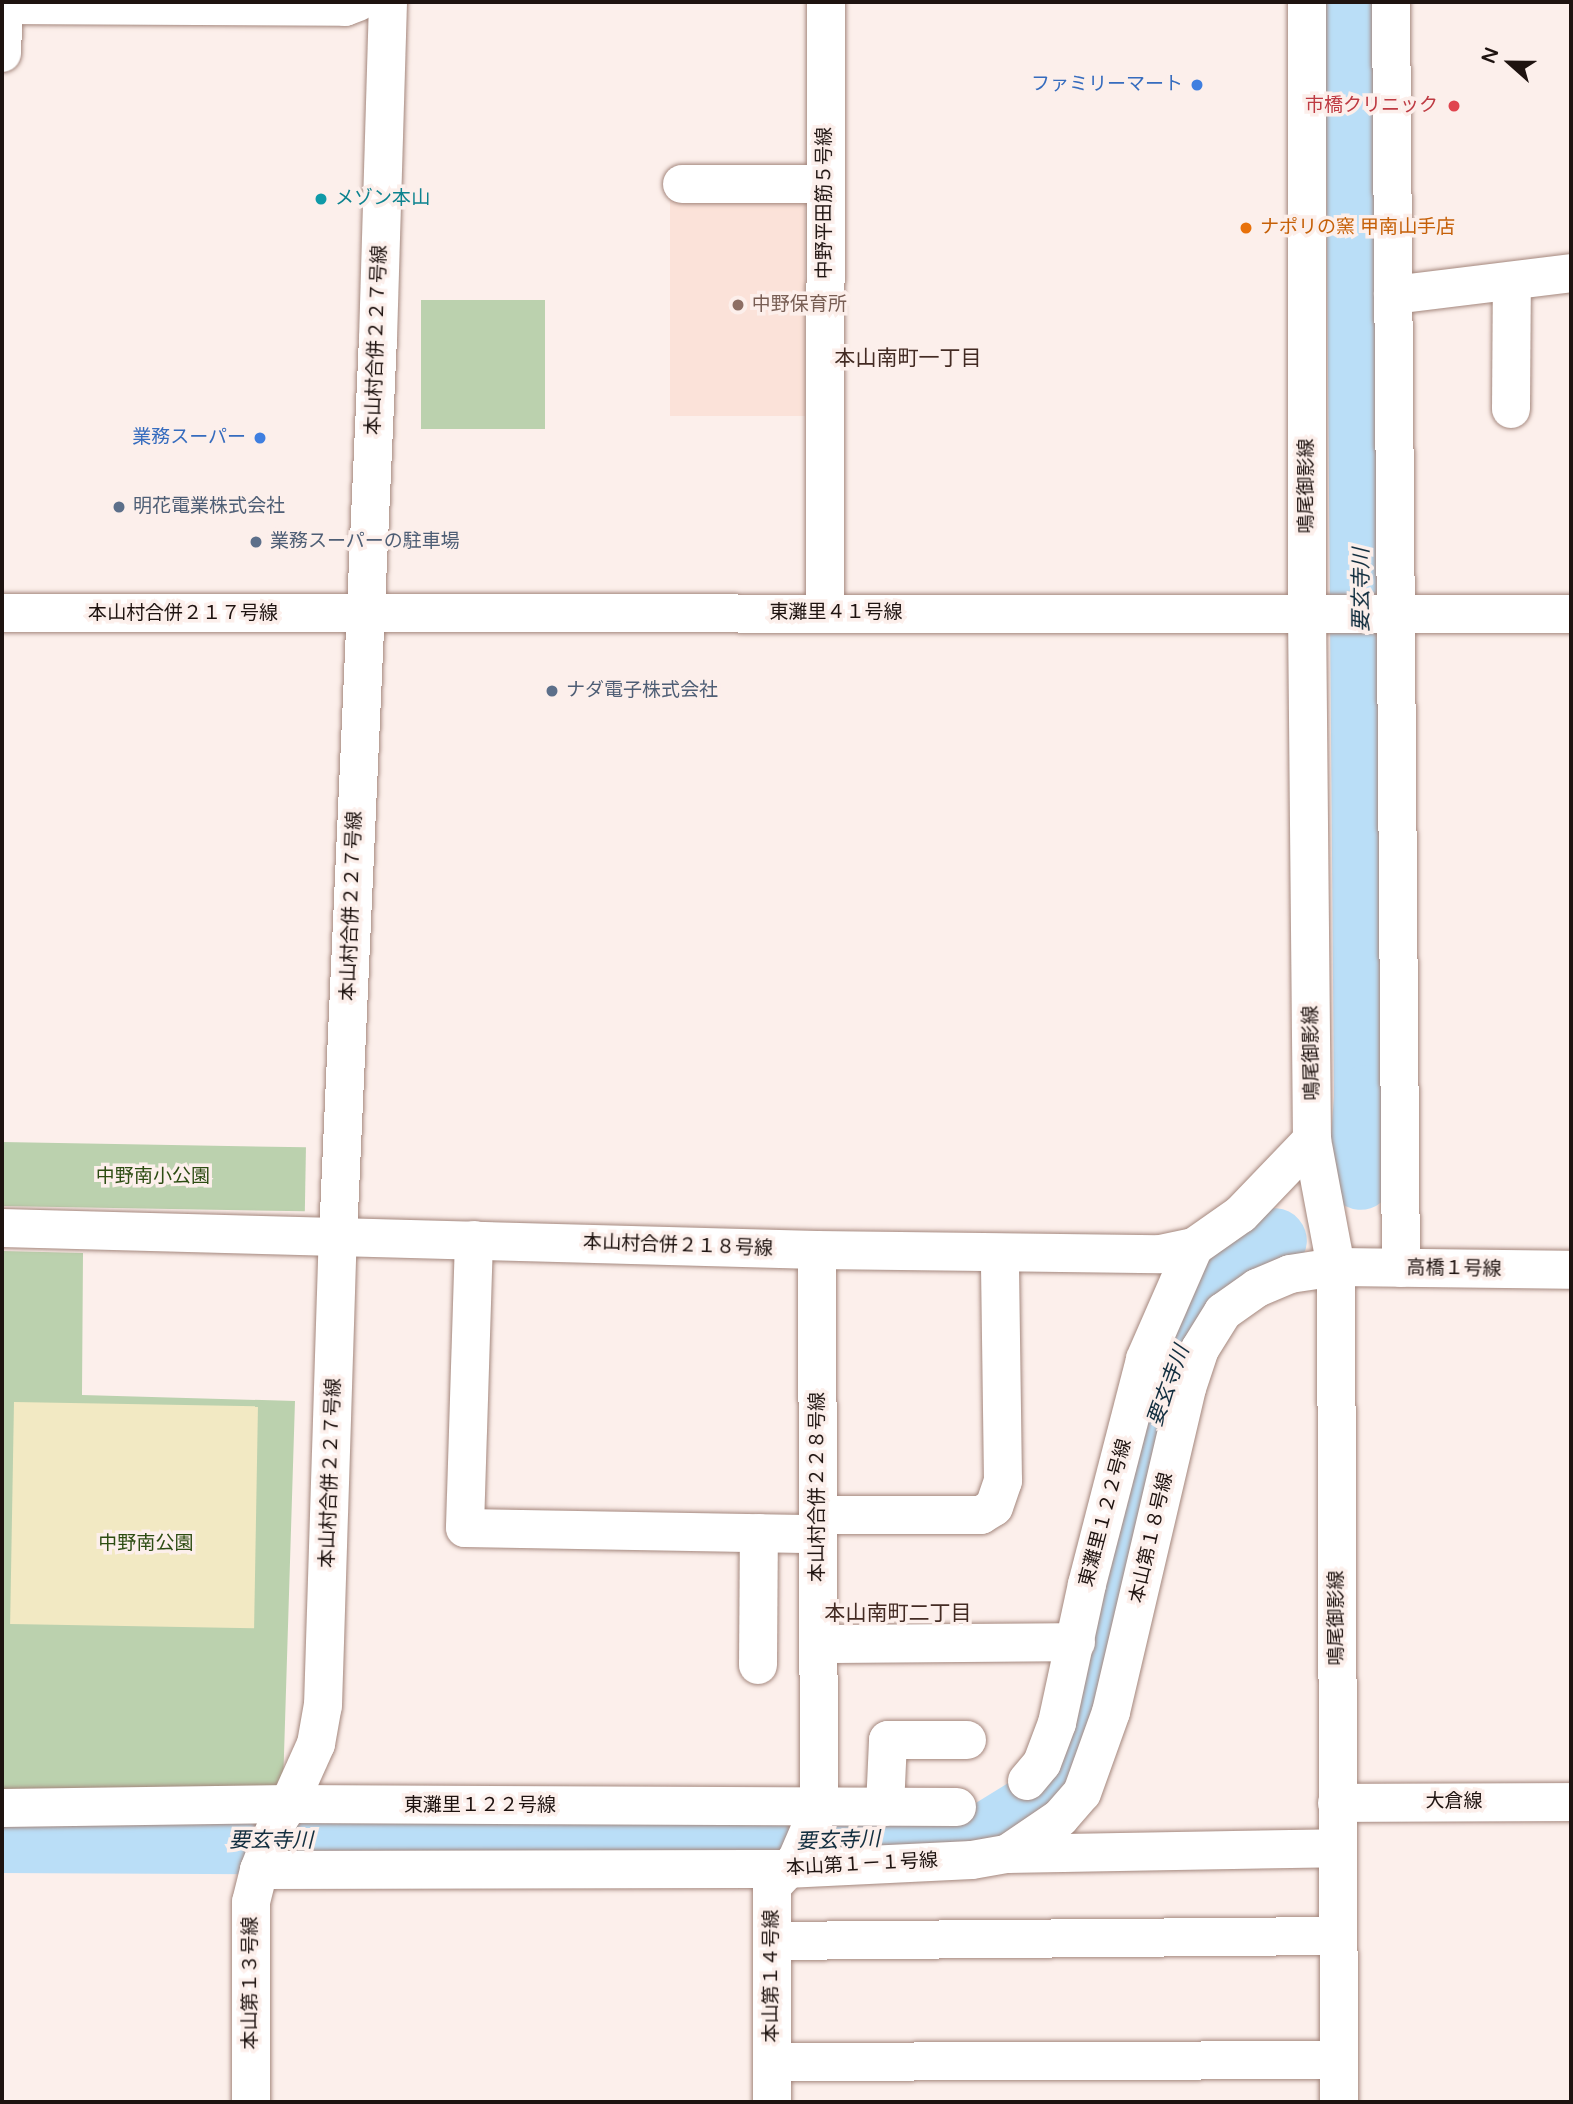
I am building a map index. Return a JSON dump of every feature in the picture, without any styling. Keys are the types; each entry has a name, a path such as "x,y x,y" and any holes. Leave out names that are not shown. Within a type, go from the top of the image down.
{"street":[{"path":"2,53 3,4 345,7 358,2"},
{"name":"本山村合併２２７号線","path":"259,1868 316,1744 323,1706 338,1236 379,326 388,2"},
{"name":"中野平田筋５号線","path":"825,2 825,614"},
{"name":"鳴尾御影線","path":"1307,2 1307,612 1312,1140 1336,1267 1339,2102"},
{"path":"1391,2 1393,295 1390,613 1401,1268"},
{"path":"682,184 825,184"},
{"path":"1393,295 1571,273"},
{"path":"1511,409 1512,281"},
{"name":"東灘里４１号線","path":"365,615 1307,612 1571,614"},
{"name":"本山村合併２１７号線","path":"2,613 365,615"},
{"name":"本山村合併２１８号線","path":"2,1228 817,1250 1160,1254 1194,1247 1241,1214 1312,1140"},
{"path":"474,1240 466,1528 759,1533 819,1525 981,1515 994,1507 1003,1481 1000,1253"},
{"name":"東灘里１２２号線","path":"1027,1781 1042,1763 1057,1723 1087,1584 1145,1359 1194,1247"},
{"name":"本山村合併２２８号線","path":"817,1250 817,1812"},
{"name":"高橋１号線","path":"1336,1267 1571,1270"},
{"name":"本山第１８号線","path":"1007,1854 1060,1818 1082,1793 1111,1712 1187,1388 1200,1349 1223,1312 1257,1288 1290,1274 1336,1267"},
{"path":"758,1665 759,1533"},
{"path":"819,1644 1076,1642"},
{"path":"886,1808 888,1740 967,1740"},
{"name":"大倉線","path":"1338,1802 1571,1802"},
{"name":"東灘里１２２号線","path":"2,1808 284,1812 817,1812 957,1807"},
{"name":"本山第１４号線","path":"772,2102 772,1886 791,1864 817,1812"},
{"name":"本山第１－１号線","path":"259,1868 791,1864 972,1860 1007,1854 1338,1848"},
{"name":"本山第１３号線","path":"251,2102 251,1902 259,1868"},
{"path":"772,1941 1338,1936"},
{"path":"772,2062 1338,2060"}],"shaded area":[{"name":"中野保育所","path":"670,192 805,192 805,416 670,416"}],"green space":[{"path":"421,300 545,300 545,429 421,429"},
{"name":"中野南小公園","path":"2,1142 306,1147 305,1211 2,1206"},
{"name":"中野南公園","path":"2,1251 83,1253 82,1395 295,1401 283,1787 2,1792"}],"sand":[{"path":"14,1402 258,1406 254,1628 10,1624"}],"waterway":[{"name":"要玄寺川","path":"1357,2 1366,1097 1360,1177"},
{"name":"要玄寺川","path":"2,1840 763,1844 983,1836 1051,1794 1111,1623 1147,1447 1199,1305 1274,1240"}],"place":[{"name":"ファミリーマート","path":"1197,85"},
{"name":"市橋クリニック","path":"1454,106"},
{"name":"メゾン本山","path":"321,199"},
{"name":"ナポリの窯 甲南山手店","path":"1246,228"},
{"name":"中野保育所","path":"738,305"},
{"name":"業務スーパー","path":"260,438"},
{"name":"明花電業株式会社","path":"119,507"},
{"name":"業務スーパーの駐車場","path":"256,542"},
{"name":"ナダ電子株式会社","path":"552,691"}],"district":[{"name":"本山南町一丁目","path":"908,359"},
{"name":"本山南町二丁目","path":"898,1614"}]}
